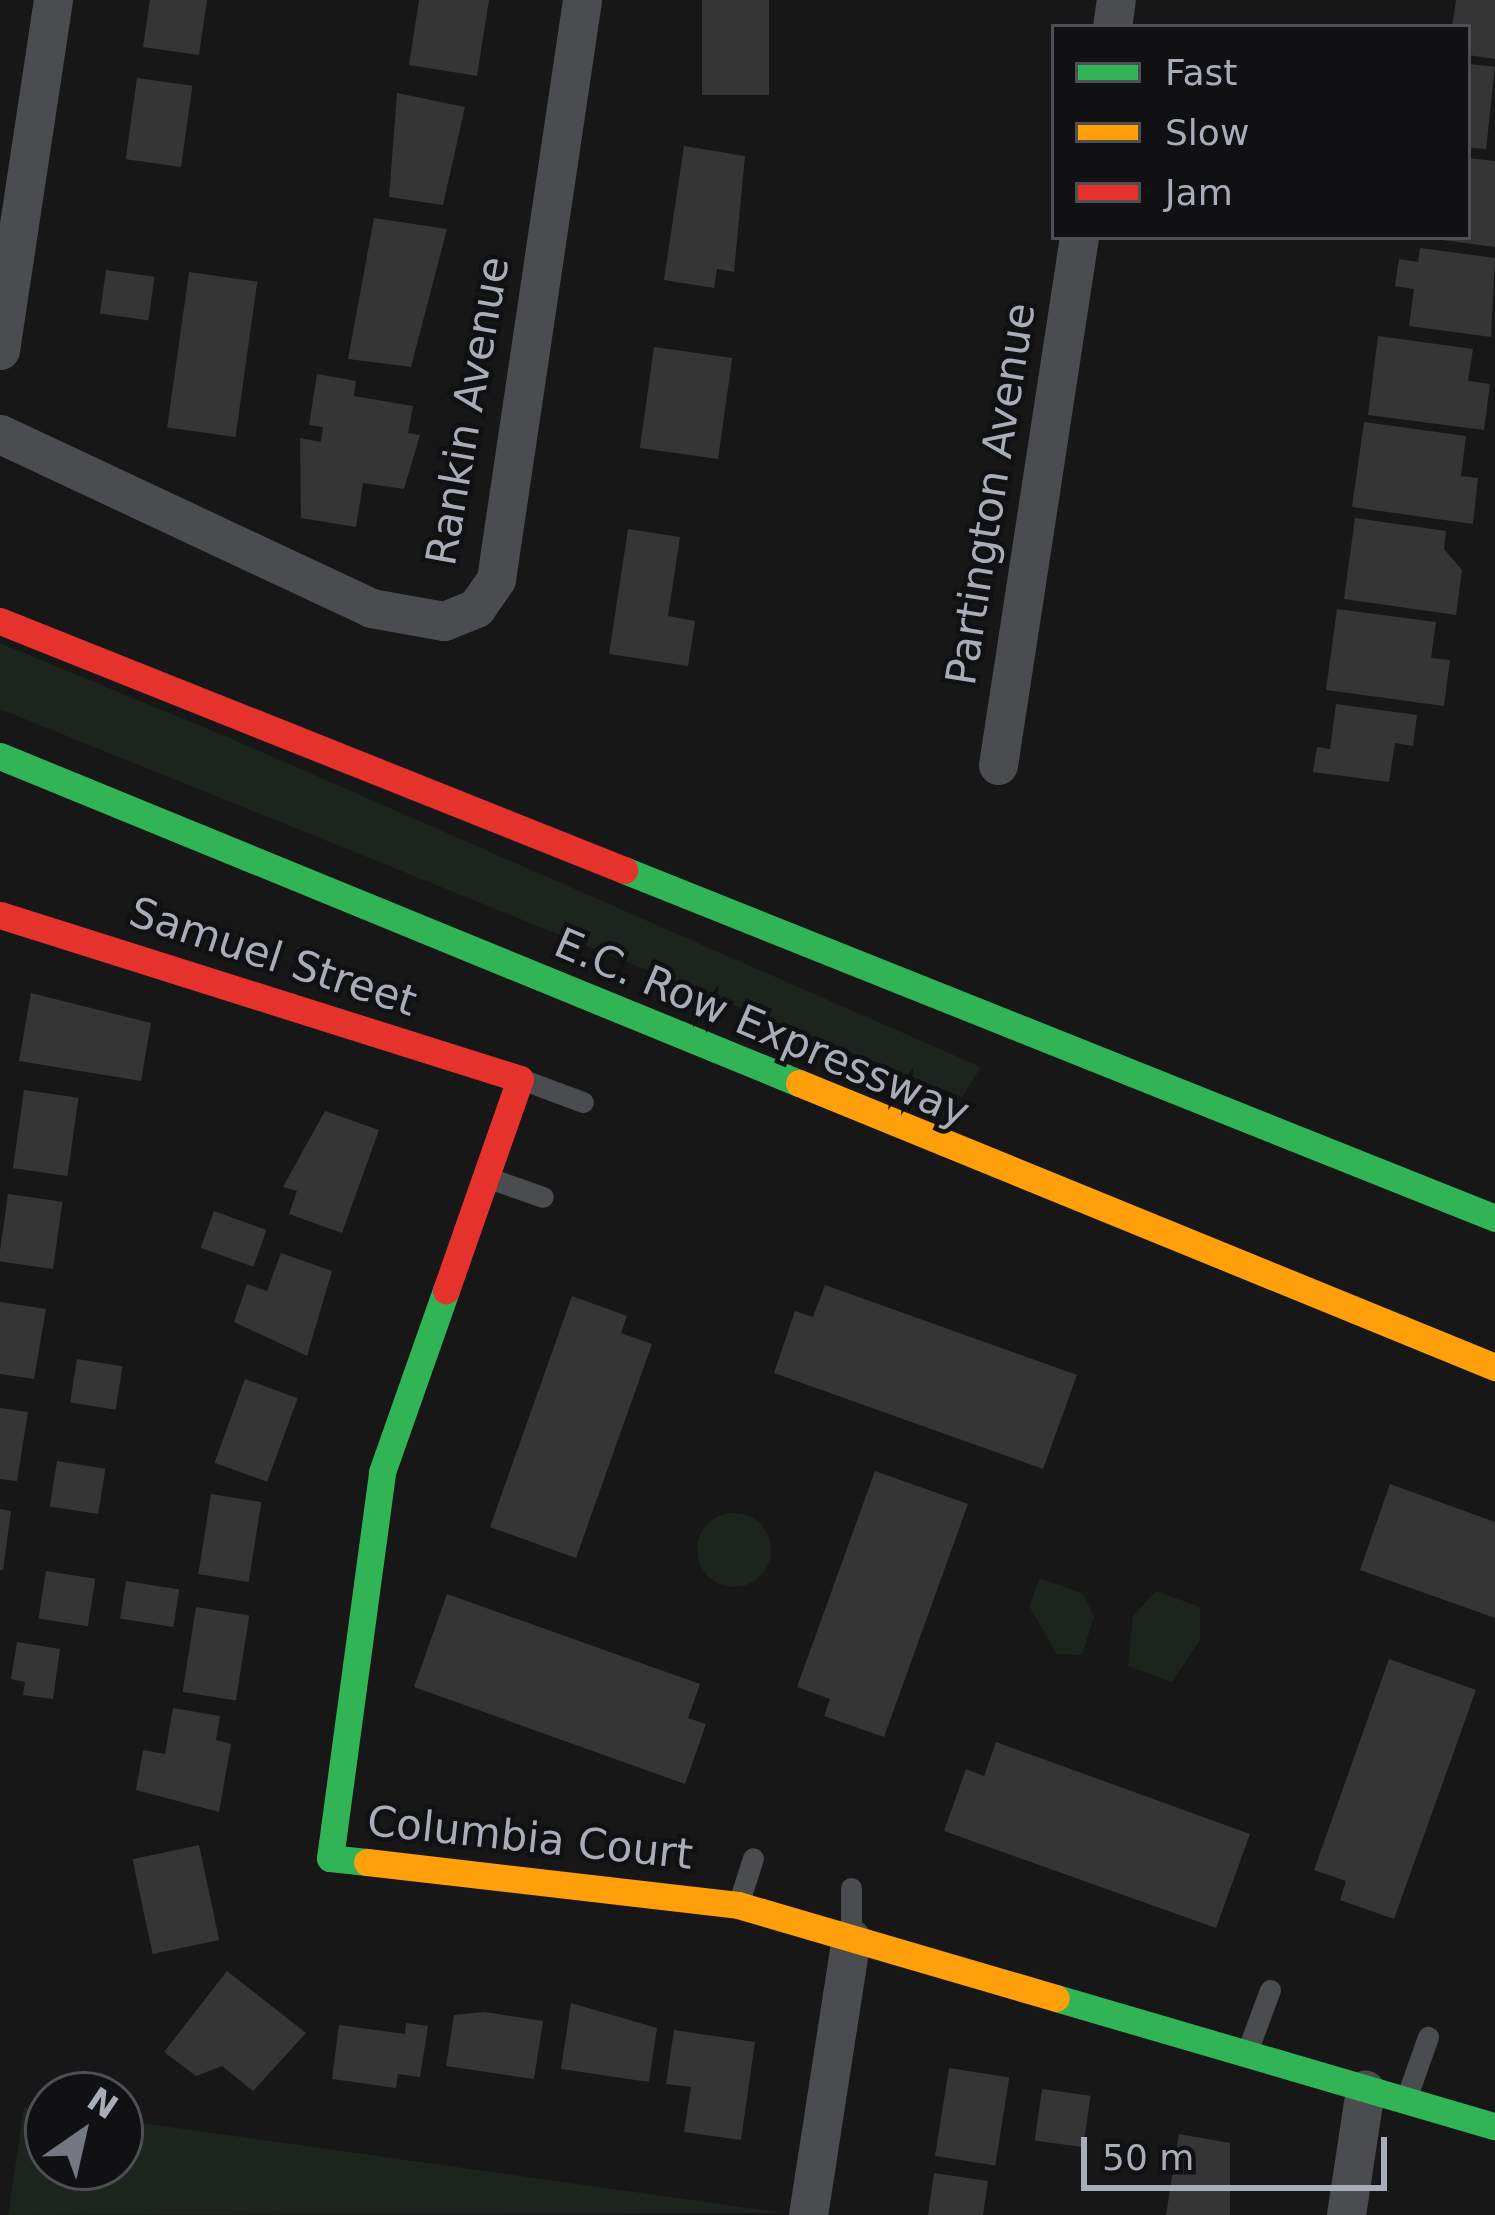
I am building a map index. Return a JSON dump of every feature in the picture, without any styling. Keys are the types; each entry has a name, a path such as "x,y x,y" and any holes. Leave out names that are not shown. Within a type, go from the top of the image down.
{"main road":[{"path":"0,621 1495,1217"},
{"name":"E.C. Row Expressway","path":"0,756 1495,1367"},
{"name":"Samuel Street","path":"0,915 520,1079"},
{"name":"Columbia Court","path":"520,1079 382,1472 330,1858 738,1905 1495,2126"}],"street":[{"path":"0,350 53,0"},
{"name":"Rankin Avenue","path":"0,434 370,608 444,621 476,608 496,579 582,0"},
{"name":"Partington Avenue","path":"998,765 1079,240"},
{"path":"808,2215 851,1938"},
{"path":"1346,2215 1365,2089"}],"lane":[{"path":"520,1079 583,1102"},
{"path":"485,1177 543,1198"},
{"path":"738,1905 753,1858"},
{"path":"851,1888 851,1938"},
{"path":"1246,2055 1270,1990"},
{"path":"1406,2101 1428,2037"}],"shaded area":[{"path":"0,643 232,739 981,1067 962,1097 0,709"},
{"path":"734,1513 760,1524 771,1550 760,1576 734,1587 708,1576 697,1550 708,1524"},
{"path":"1040,1578 1083,1594 1094,1617 1082,1655 1057,1654 1029,1606"},
{"path":"1156,1591 1200,1607 1200,1640 1172,1682 1128,1666 1133,1616"},
{"path":"24,2107 24,2191 144,2191 144,2123 784,2213 8,2215"}],"building":[{"path":"150,0 207,0 199,55 143,47"},
{"path":"419,0 489,0 477,76 409,65"},
{"path":"702,0 769,0 769,95 702,95"},
{"path":"1456,0 1495,0 1495,59 1471,55 1471,24 1452,24"},
{"path":"1471,64 1495,67 1486,149 1471,148"},
{"path":"137,78 192,86 181,167 126,159"},
{"path":"397,93 465,107 443,205 389,197"},
{"path":"684,146 745,156 734,272 717,269 714,288 664,280"},
{"path":"1471,158 1495,161 1495,247 1442,240 1471,240"},
{"path":"374,218 447,229 411,367 348,359"},
{"path":"1420,248 1495,258 1491,337 1409,326 1414,289 1395,286 1399,259 1418,262"},
{"path":"106,270 155,277 148,320 100,314"},
{"path":"189,272 257,282 235,437 167,427"},
{"path":"1378,336 1473,349 1468,381 1490,384 1484,430 1368,415"},
{"path":"654,347 732,358 718,459 640,448"},
{"path":"317,374 356,381 354,396 413,406 408,433 420,435 404,489 363,483 356,527 301,518 300,438 321,442 323,427 309,425"},
{"path":"1364,422 1466,436 1461,476 1478,478 1473,524 1352,507"},
{"path":"1355,518 1446,531 1444,549 1462,570 1456,615 1344,599"},
{"path":"628,529 680,537 668,616 695,621 688,666 609,654"},
{"path":"1337,609 1436,622 1431,658 1450,660 1444,706 1326,690"},
{"path":"1336,704 1417,715 1413,746 1395,743 1389,782 1313,772 1317,747 1330,749"},
{"path":"31,993 151,1023 141,1081 19,1061"},
{"path":"24,1090 78,1098 67,1176 13,1168"},
{"path":"325,1111 379,1130 342,1233 289,1214 297,1191 283,1187"},
{"path":"8,1194 62,1202 53,1269 0,1262"},
{"path":"214,1211 267,1230 253,1267 201,1248"},
{"path":"281,1253 332,1271 307,1356 234,1322 247,1284 267,1291"},
{"path":"825,1285 1077,1375 1043,1469 774,1373 795,1311 813,1317"},
{"path":"572,1296 627,1316 621,1333 652,1344 576,1558 490,1527"},
{"path":"0,1302 46,1309 34,1379 0,1374"},
{"path":"77,1359 122,1366 116,1410 70,1402"},
{"path":"245,1379 298,1398 267,1482 215,1463"},
{"path":"0,1408 28,1412 17,1481 0,1479"},
{"path":"57,1461 105,1469 98,1514 50,1506"},
{"path":"875,1471 968,1504 884,1737 824,1716 830,1699 797,1687"},
{"path":"1390,1484 1495,1522 1495,1618 1360,1570"},
{"path":"211,1494 261,1502 249,1582 198,1574"},
{"path":"0,1509 11,1511 3,1570 0,1570"},
{"path":"46,1571 95,1579 88,1626 38,1618"},
{"path":"126,1581 179,1589 173,1627 120,1619"},
{"path":"447,1594 700,1684 688,1718 706,1724 685,1784 414,1687"},
{"path":"196,1607 249,1615 236,1700 183,1692"},
{"path":"17,1642 60,1649 53,1699 23,1695 25,1682 11,1679"},
{"path":"1389,1659 1476,1690 1394,1919 1340,1900 1346,1881 1314,1870"},
{"path":"173,1708 220,1716 216,1740 231,1744 219,1812 136,1790 143,1750 165,1754"},
{"path":"996,1742 1250,1834 1216,1928 944,1831 966,1769 984,1776"},
{"path":"199,1845 219,1940 153,1954 132,1859"},
{"path":"227,1971 306,2033 253,2091 222,2066 196,2076 164,2052"},
{"path":"571,2003 657,2028 649,2082 561,2069"},
{"path":"485,2012 543,2021 534,2079 446,2066 454,2015"},
{"path":"406,2023 428,2026 420,2077 398,2074 396,2088 332,2079 339,2025 405,2034"},
{"path":"674,2030 755,2042 741,2140 684,2132 691,2087 666,2084"},
{"path":"949,2068 1009,2078 995,2165 935,2156"},
{"path":"1042,2089 1091,2096 1083,2147 1035,2140"},
{"path":"1179,2134 1230,2143 1230,2215 1166,2215"},
{"path":"934,2173 988,2181 983,2215 928,2215"}],"traffic: fast":[{"path":"0,756 799,1083"},
{"path":"624,870 1495,1218"},
{"path":"367,1862 330,1858 382,1472 446,1290"},
{"path":"1056,1998 1495,2126"}],"traffic: slow":[{"path":"799,1083 1495,1367"},
{"path":"367,1862 738,1905 1056,1998"}],"traffic: jam":[{"path":"0,621 624,870"},
{"path":"0,915 520,1079 446,1290"}]}
